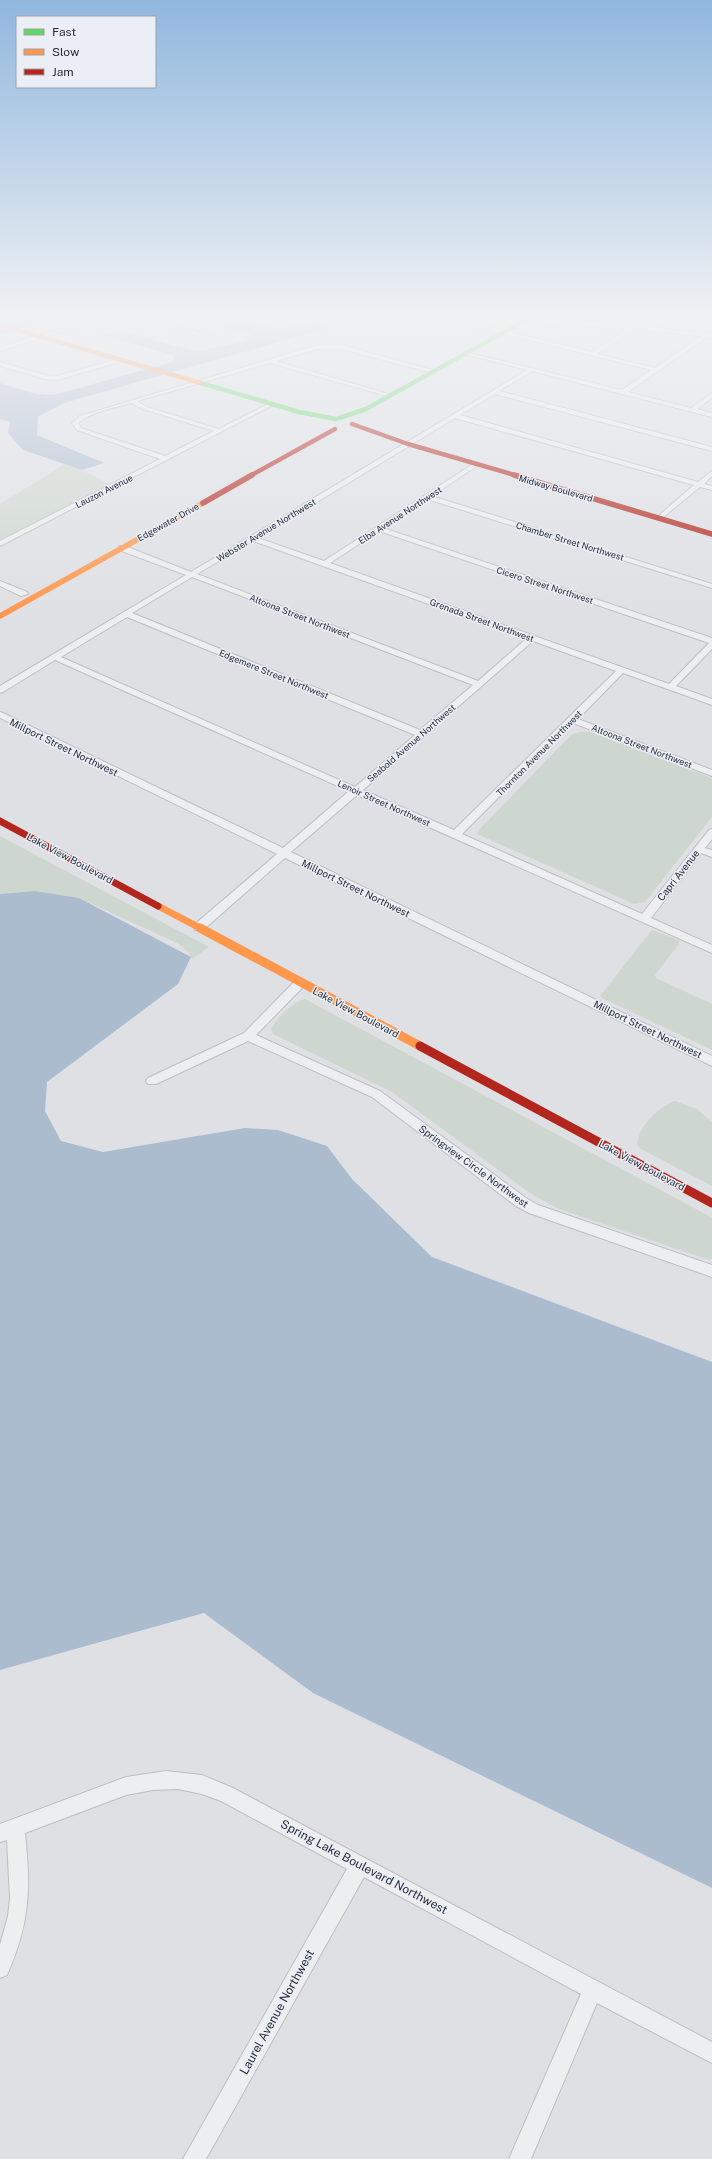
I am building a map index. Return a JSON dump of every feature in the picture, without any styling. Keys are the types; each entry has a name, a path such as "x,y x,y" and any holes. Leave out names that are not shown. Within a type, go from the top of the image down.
{"street":[{"path":"80,418 77,419 75,426 90,434 166,459"},
{"path":"175,418 220,432"},
{"name":"Lauzon Avenue","path":"0,544 246,418"},
{"name":"Midway Boulevard","path":"312,418 333,427 376,434"},
{"path":"337,418 333,427 348,427 357,418"},
{"name":"Midway Boulevard","path":"337,418 376,434 408,444 712,534"},
{"name":"Webster Avenue Northwest","path":"0,690 452,418"},
{"path":"461,418 712,488"},
{"path":"593,418 712,449"},
{"name":"Edgewater Drive","path":"0,616 333,427"},
{"name":"Edgewater Drive","path":"0,607 333,427"},
{"name":"Elba Avenue Northwest","path":"324,564 476,464"},
{"path":"659,518 712,473"},
{"name":"Chamber Street Northwest","path":"427,497 712,586"},
{"name":"Cicero Street Northwest","path":"379,529 712,641"},
{"name":"Grenada Street Northwest","path":"252,538 712,702"},
{"name":"Altoona Street Northwest","path":"122,548 479,684"},
{"path":"0,583 24,594"},
{"name":"Edgemere Street Northwest","path":"127,614 421,734"},
{"name":"Seabold Avenue Northwest","path":"199,927 532,638"},
{"path":"670,687 712,644"},
{"name":"Lenoir Street Northwest","path":"55,657 712,949"},
{"name":"Thornton Avenue Northwest","path":"456,835 622,670"},
{"name":"Millport Street Northwest","path":"0,715 712,1061"},
{"name":"Altoona Street Northwest","path":"573,720 712,773"},
{"name":"Lake View Boulevard","path":"0,821 712,1203"},
{"name":"Capri Avenue","path":"644,919 712,832"},
{"path":"699,849 712,854"},
{"path":"152,1080 248,1036 301,982"},
{"name":"Springview Circle Northwest","path":"248,1036 376,1094 521,1202 534,1209 712,1271"},
{"name":"Spring Lake Boulevard Northwest","path":"7,1831 126,1786 154,1780 188,1780 208,1785 228,1794 712,2053"},
{"path":"0,1968 7,1954 16,1927 20,1900 20,1874 7,1831"},
{"name":"Laurel Avenue Northwest","path":"194,2159 360,1865"},
{"path":"520,2159 593,1989"}],"shaded area":[{"path":"65,464 82,470 110,485 0,541 0,504"},
{"path":"590,732 712,778 712,817 645,902 634,904 477,834 478,831 572,734"},
{"path":"0,836 209,947 192,959 187,951 179,944 79,898 35,891 0,894"},
{"path":"652,930 679,940 679,944 655,975 656,978 712,1004 712,1050 600,996"},
{"path":"305,999 709,1216 712,1218 712,1259 709,1260 559,1209 531,1194 392,1092 273,1034 271,1029 281,1015 295,1003"},
{"path":"675,1101 697,1109 712,1122 712,1186 639,1148 637,1144 641,1131 650,1118 656,1112"}],"water":[{"path":"0,418 38,418 37,435 104,463 82,470 23,450 8,433 10,422"},
{"path":"35,891 79,898 191,957 178,984 47,1082 45,1111 61,1141 103,1152 245,1128 278,1130 327,1146 352,1179 432,1257 712,1362 712,1888 313,1693 204,1613 0,1670 0,894"}],"traffic: fast":[{"path":"329,418 336,419"}],"traffic: slow":[{"path":"0,616 203,503"},
{"path":"158,906 420,1046"}],"traffic: jam":[{"path":"352,424 408,444 712,534"},
{"path":"203,503 335,429"},
{"path":"0,821 158,906"},
{"path":"420,1046 712,1203"}]}
